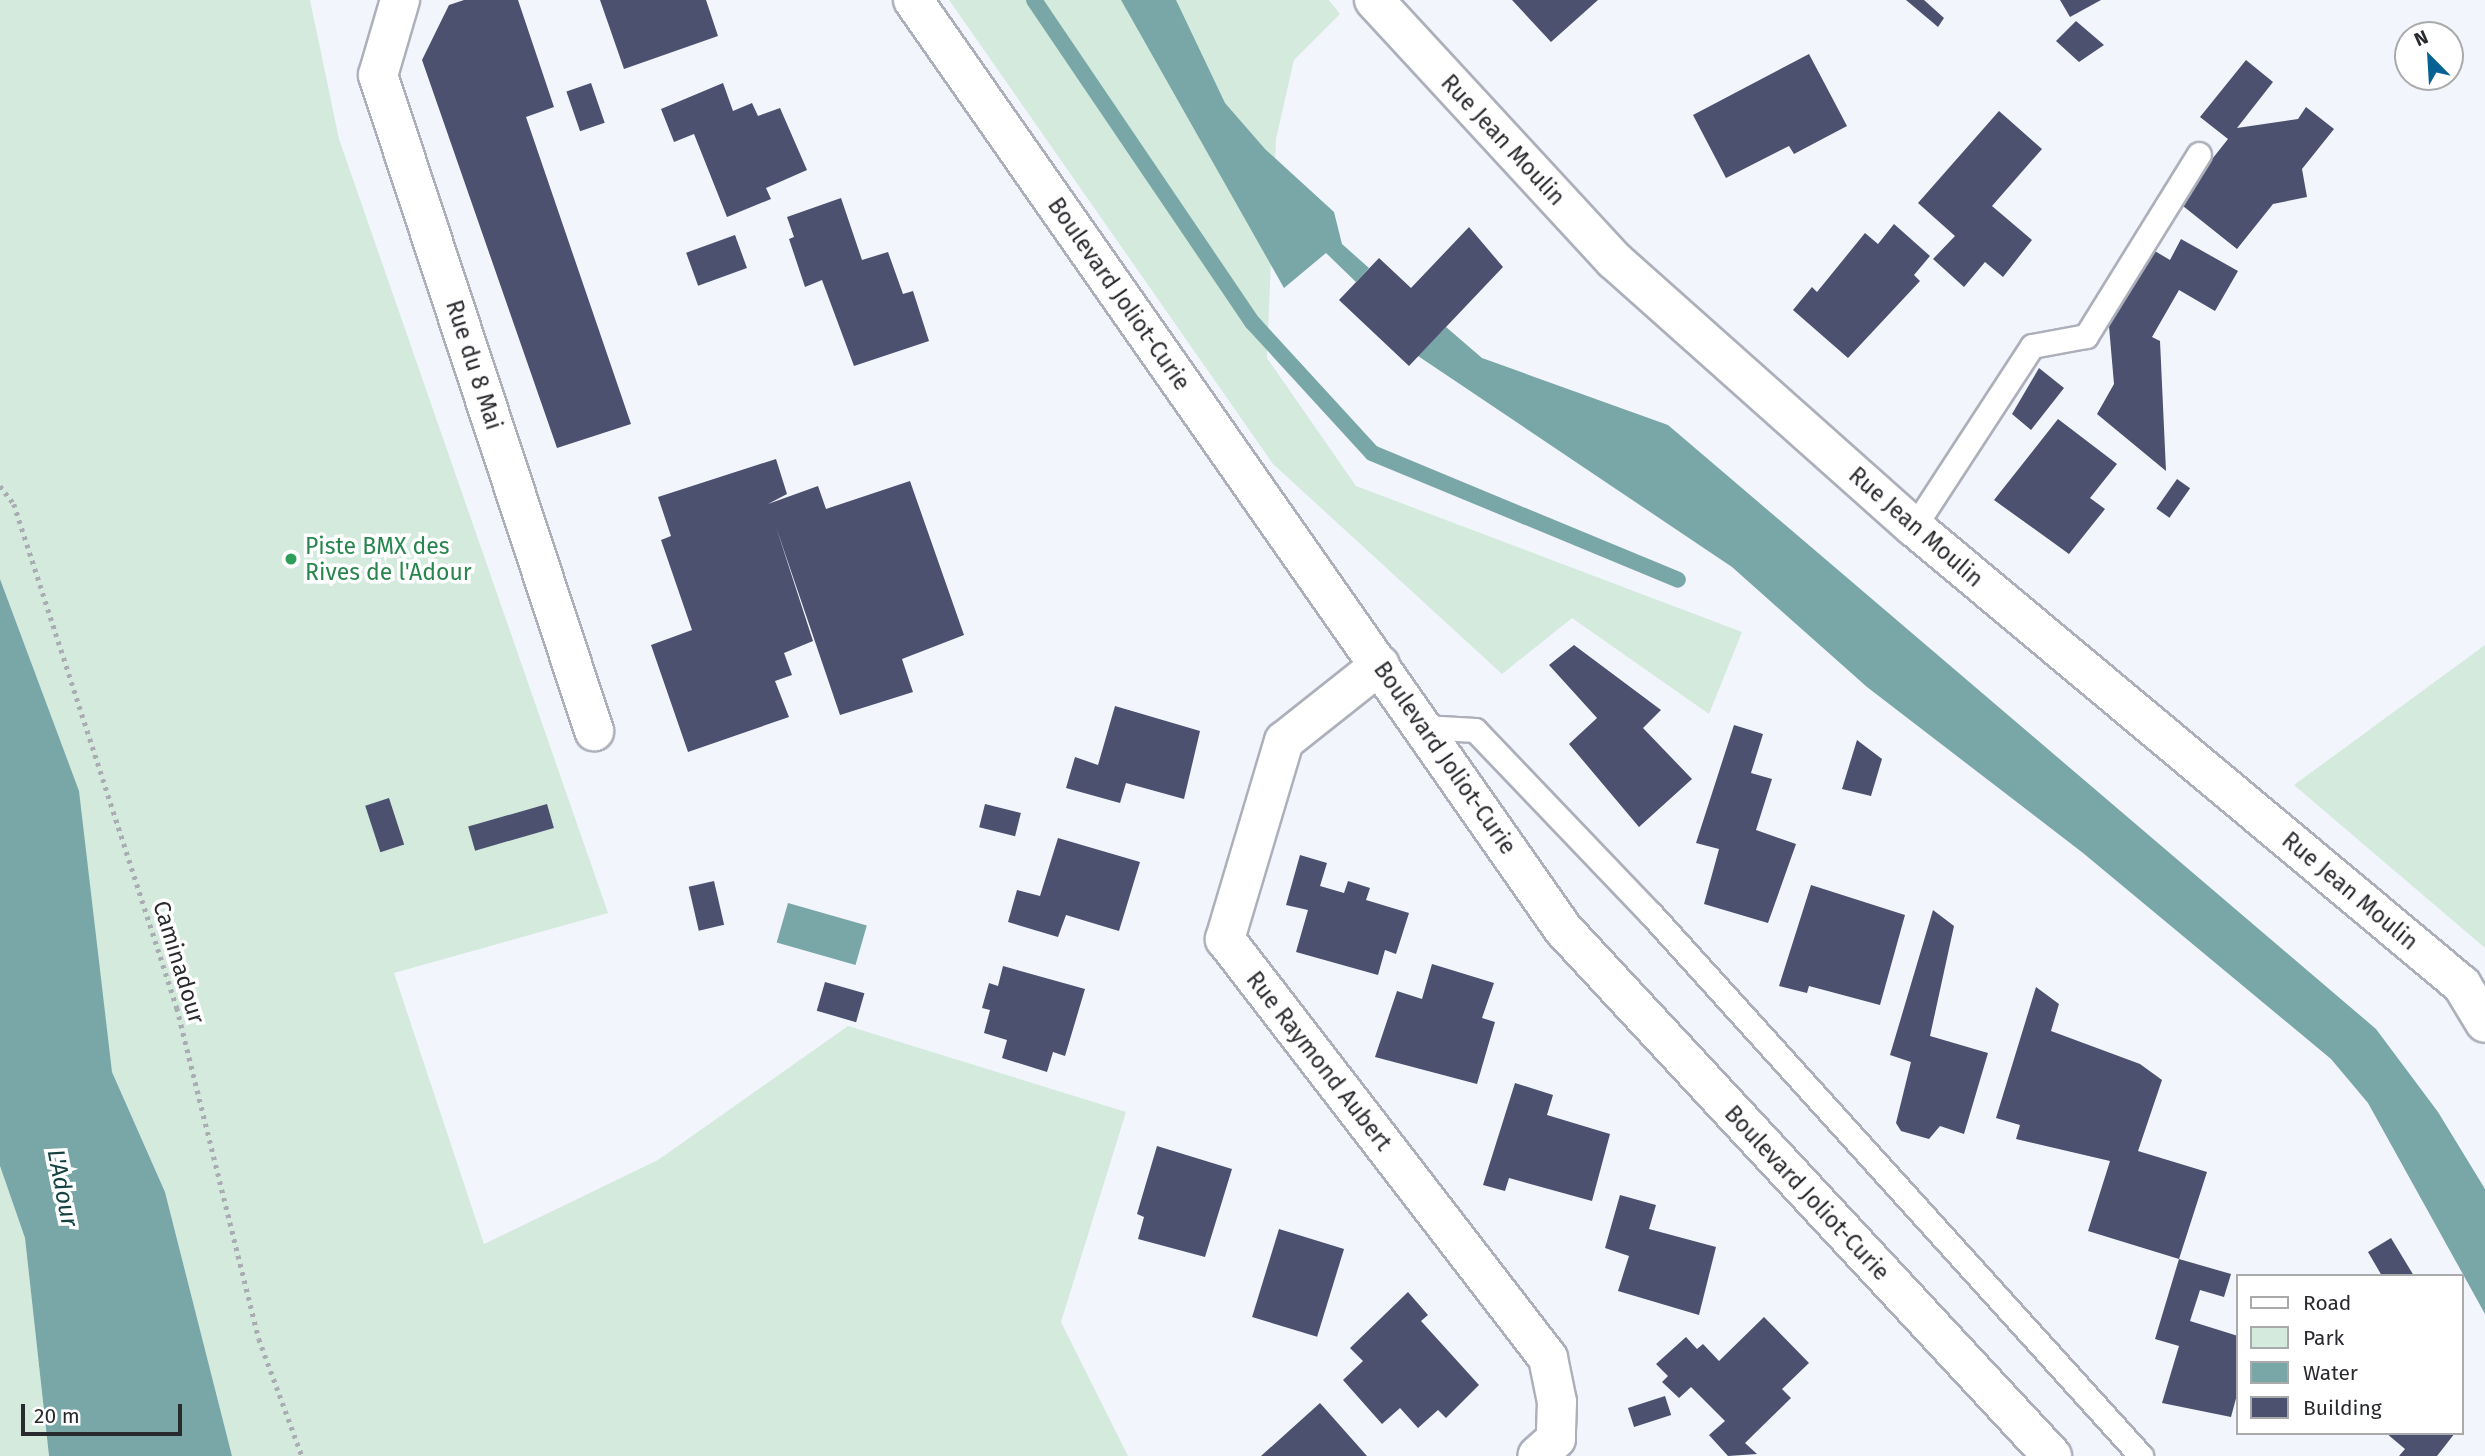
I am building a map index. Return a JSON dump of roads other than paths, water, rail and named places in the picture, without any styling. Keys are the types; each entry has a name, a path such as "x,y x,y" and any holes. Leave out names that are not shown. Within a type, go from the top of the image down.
{"street":[{"name":"Rue du 8 Mai","path":"400,0 378,75 594,731"},
{"name":"Boulevard Joliot-Curie","path":"913,0 1563,929 2052,1456"},
{"name":"Rue Jean Moulin","path":"1374,0 1614,260 1914,527 2462,985 2485,1023"},
{"name":"Rue Raymond Aubert","path":"1380,665 1284,741 1225,939 1548,1359 1557,1402 1556,1439 1537,1456"}],"lane":[{"path":"1914,527 2032,346 2086,336 2199,154"},
{"path":"1423,727 1475,730 1651,914 2141,1456"}],"water":[{"path":"1121,0 1176,0 1225,103 1265,149 1334,212 1342,244 1369,268 1356,282 1326,253 1284,288"},
{"path":"1446,327 1482,358 1668,425 2376,1029 2438,1112 2485,1189 2485,1314 2368,1103 2331,1059 2083,853 1867,687 1732,567 1418,356"},
{"name":"L'Adour","path":"0,579 79,791 112,1072 165,1192 232,1456 49,1456 25,1238 0,1166"},
{"path":"788,903 867,926 856,965 777,942"}],"waterway":[{"path":"1034,0 1253,323 1372,453 1678,580"}],"place":[{"name":"Piste BMX des Rives de l'Adour","path":"291,559"}]}
